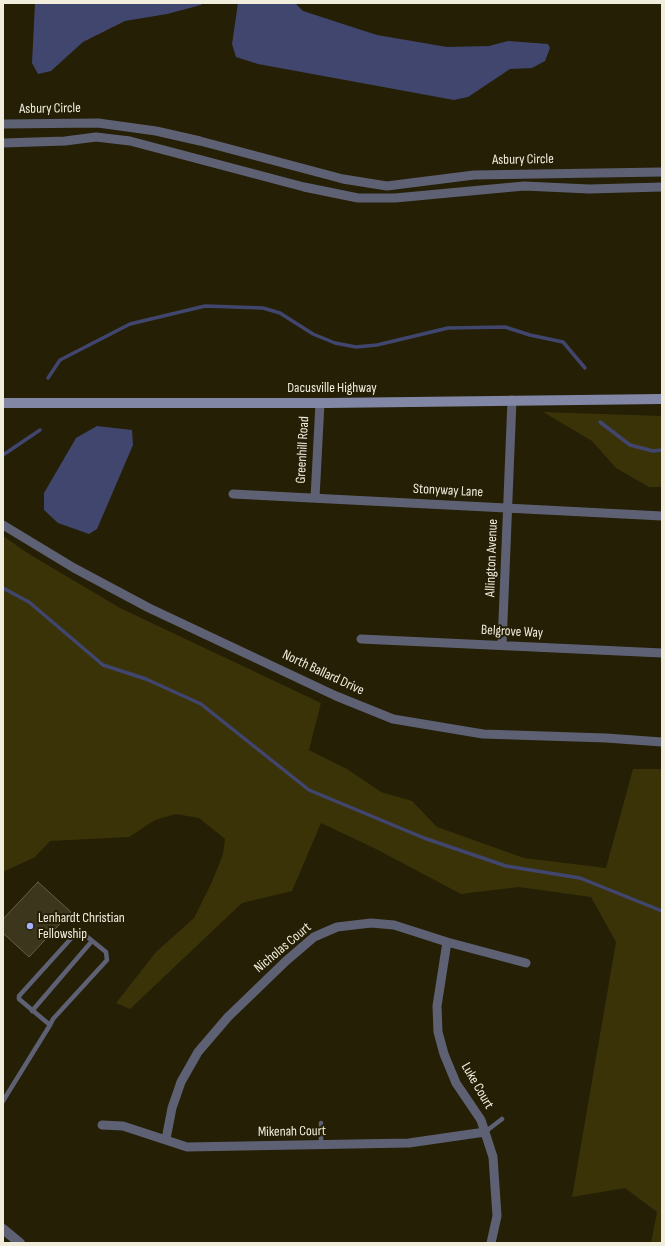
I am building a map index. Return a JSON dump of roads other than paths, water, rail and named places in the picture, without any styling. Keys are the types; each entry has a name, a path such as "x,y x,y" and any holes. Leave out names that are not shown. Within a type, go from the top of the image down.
{"main road":[{"name":"Dacusville Highway","path":"3,403 320,403 662,399"}],"street":[{"name":"Asbury Circle","path":"96,137 98,123"},
{"name":"Asbury Circle","path":"3,124 98,123 162,132 338,178 387,186 474,175 662,172"},
{"path":"157,148 162,132"},
{"name":"Asbury Circle","path":"3,143 65,141 96,137 130,141 275,179 358,198 395,198 524,186 589,189 662,187"},
{"path":"275,179 281,162"},
{"path":"650,188 651,172"},
{"path":"588,173 589,189"},
{"path":"459,177 460,192"},
{"path":"334,193 338,178"},
{"path":"416,182 417,196"},
{"name":"Allington Avenue","path":"502,645 512,400"},
{"name":"Greenhill Road","path":"315,498 320,403"},
{"name":"Stonyway Lane","path":"233,494 662,516"},
{"name":"North Ballard Drive","path":"3,525 74,568 149,608 336,696 393,719 483,734 606,738 662,742"},
{"name":"Belgrove Way","path":"361,639 662,653"},
{"name":"Nicholas Court","path":"166,1139 172,1108 181,1082 198,1052 228,1017 286,961 314,937 337,927 371,923 394,925 447,942 526,963"},
{"name":"Luke Court","path":"447,942 437,1006 438,1032 444,1054 456,1083 481,1120 493,1157 497,1216 491,1243"},
{"name":"Mikenah Court","path":"102,1125 124,1126 187,1147 408,1143 485,1132"},
{"path":"3,1229 20,1243"}],"lane":[{"path":"3,1101 50,1025 53,1019 107,960 106,952 80,931 76,933 19,996 19,1000 50,1025"},
{"path":"32,1011 92,941"},
{"path":"485,1132 502,1118"},
{"path":"321,1122 321,1145"}],"water":[{"path":"35,3 202,3 201,5 167,14 125,21 83,42 51,71 38,74 32,63"},
{"path":"238,3 295,3 303,11 377,35 447,47 489,46 508,41 548,44 550,48 545,61 532,68 510,69 468,97 454,100 258,64 236,57 232,44"},
{"path":"97,426 132,430 133,445 97,529 89,534 58,523 44,510 44,493 76,438"}],"waterway":[{"path":"48,378 60,360 130,324 205,306 263,308 280,313 313,334 335,343 356,347 377,345 448,328 505,327 530,335 563,342 585,368"},
{"path":"600,422 630,445 653,451 662,450"},
{"path":"3,455 40,430"},
{"path":"3,588 29,602 103,665 146,679 201,704 309,790 424,838 506,866 580,878 662,911"}],"place":[{"name":"Lenhardt Christian Fellowship","path":"30,926"}]}
